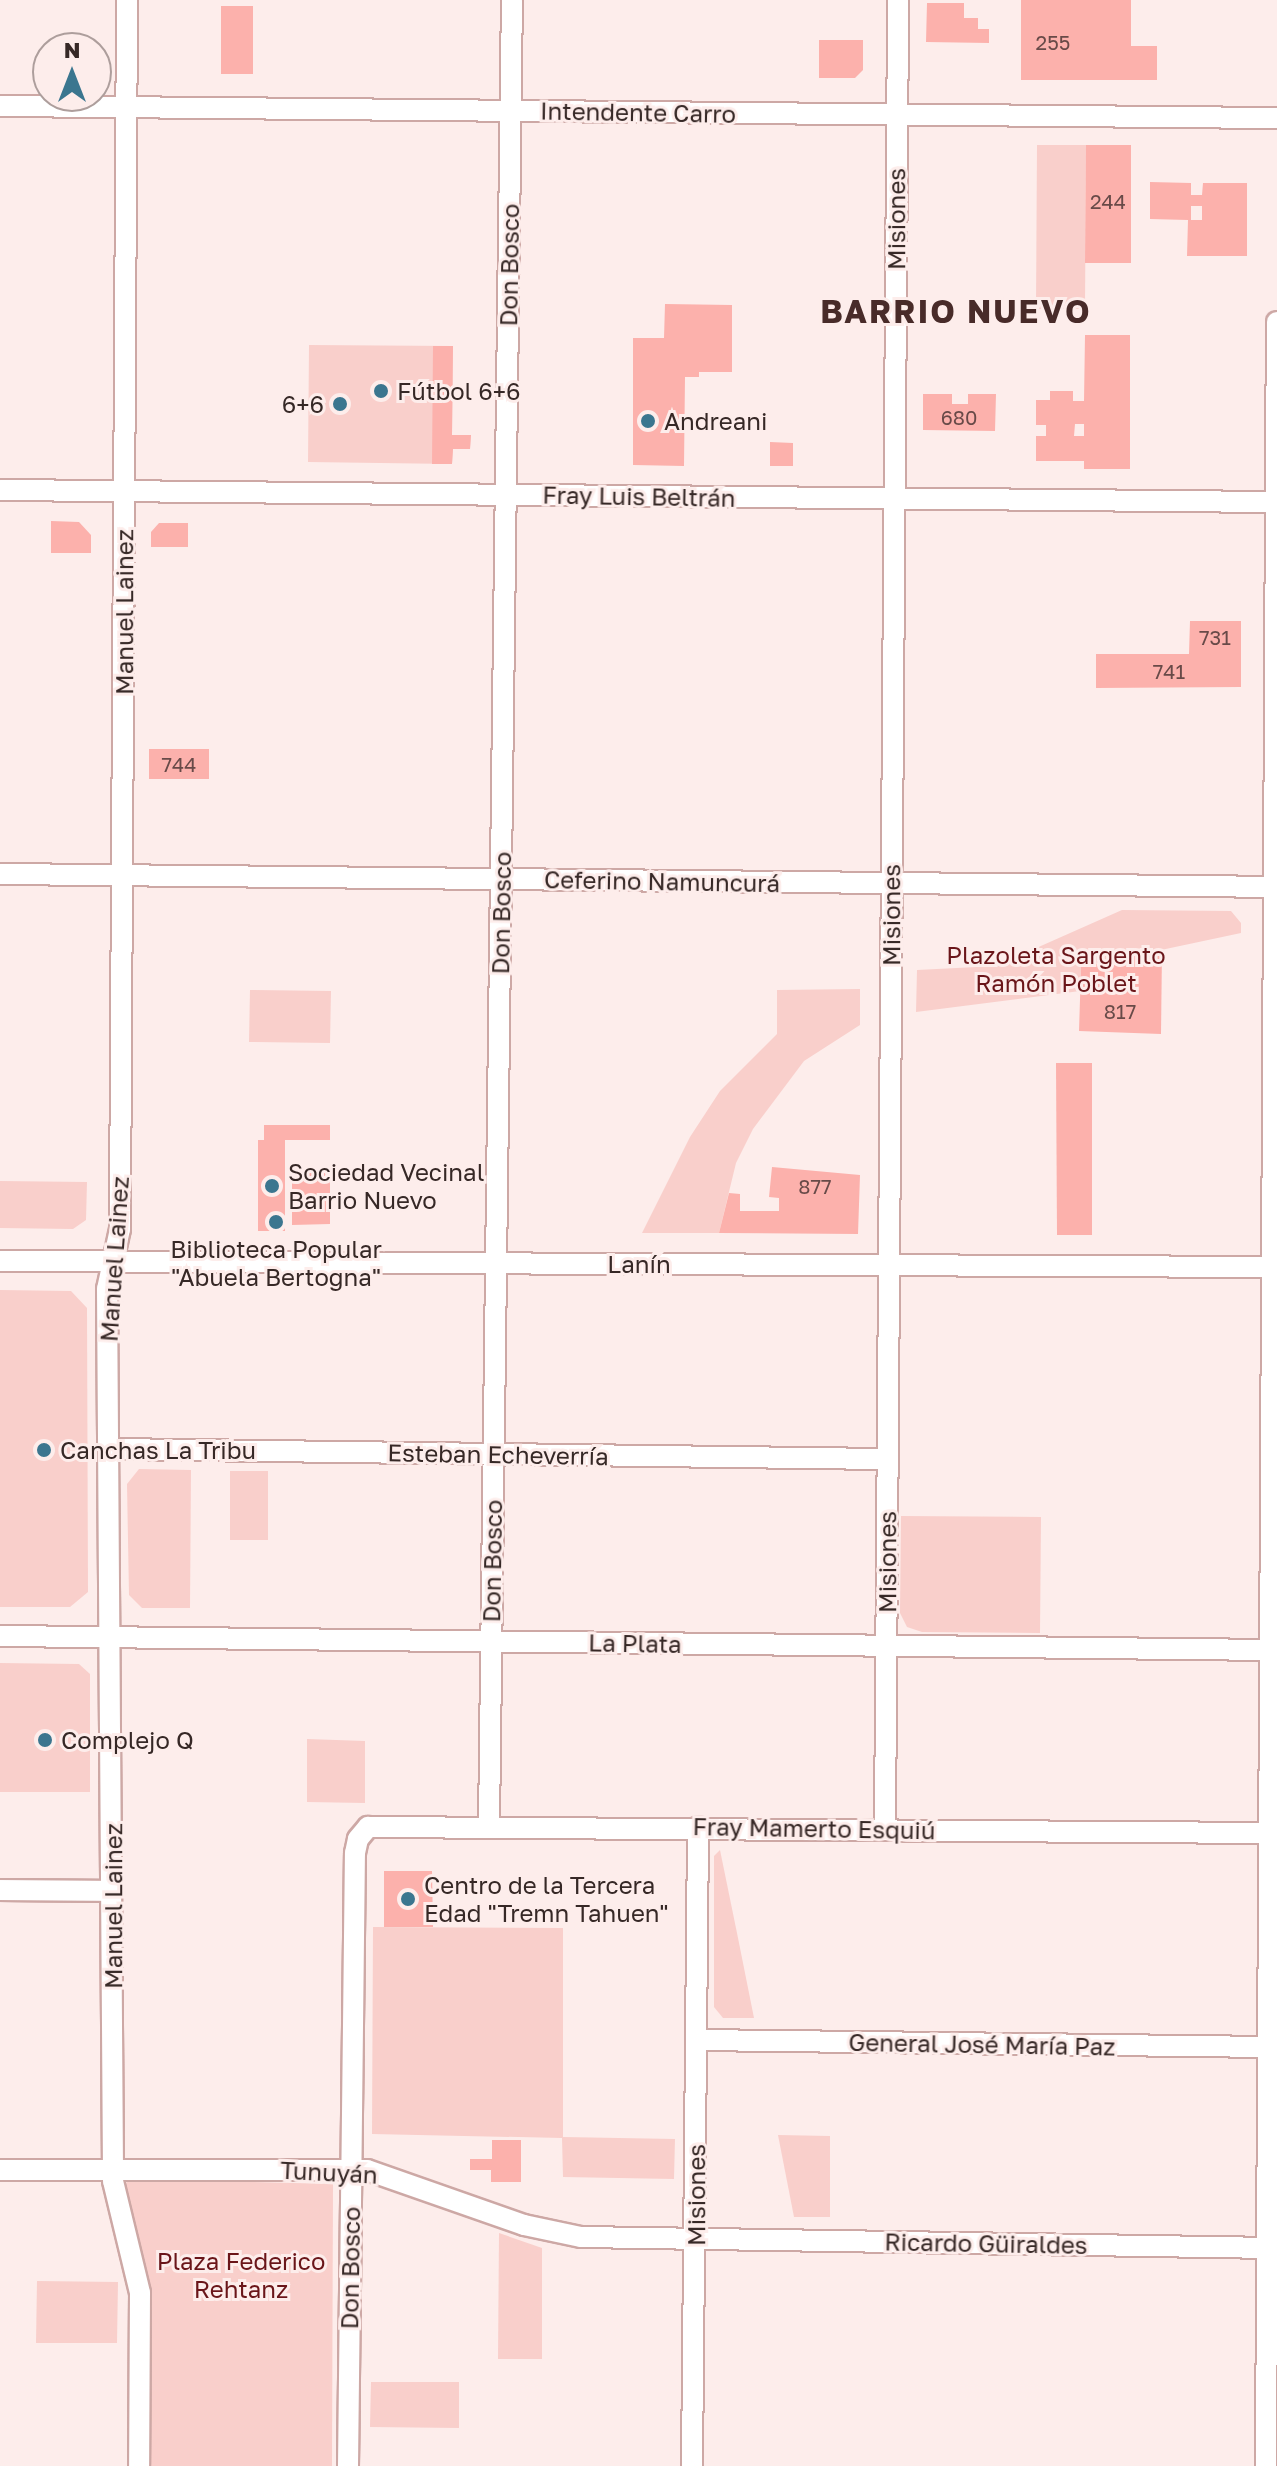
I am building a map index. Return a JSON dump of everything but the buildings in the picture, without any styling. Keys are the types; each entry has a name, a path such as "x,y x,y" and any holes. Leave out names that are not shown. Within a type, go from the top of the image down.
{"street":[{"name":"Manuel Lainez","path":"127,0 120,1229 107,1289 112,1638 113,2169 140,2293 139,2466"},
{"name":"Don Bosco","path":"489,1825 512,0"},
{"name":"Misiones","path":"885,1829 898,0"},
{"name":"Intendente Carro","path":"0,106 1277,118"},
{"path":"1266,2466 1272,2248 1268,1833 1273,1768 1269,1650 1273,1523 1277,322"},
{"name":"Fray Luis Beltrán","path":"0,490 1276,502"},
{"name":"Ceferino Namuncurá","path":"0,874 1275,887"},
{"name":"Lanín","path":"0,1261 1274,1267"},
{"name":"Esteban Echeverría","path":"110,1449 887,1459"},
{"name":"La Plata","path":"0,1636 1269,1650"},
{"name":"Fray Mamerto Esquiú","path":"362,1832 384,1824 1268,1833"},
{"name":"Misiones","path":"692,2466 698,1827"},
{"name":"Don Bosco","path":"348,2466 355,1853 362,1832"},
{"path":"0,1890 113,1891"},
{"name":"General José María Paz","path":"697,2040 1268,2047"},
{"name":"Tunuyán","path":"0,2170 351,2169 398,2177 561,2235 696,2238"},
{"name":"Ricardo Güiraldes","path":"696,2238 1272,2248"}],"green space":[{"path":"1037,145 1086,145 1085,309 1036,309"},
{"name":"Fútbol 6+6","path":"309,345 453,346 452,435 471,435 470,449 453,449 452,464 308,462"},
{"name":"Plazoleta Sargento Ramón Poblet","path":"1122,910 1231,911 1241,923 1241,933 1081,967 1080,991 916,1012 917,970 996,966"},
{"path":"860,989 860,1025 804,1061 753,1129 736,1163 719,1233 642,1233 690,1137 720,1091 777,1034 777,990"},
{"path":"250,990 331,991 330,1043 249,1042"},
{"path":"0,1181 87,1182 86,1220 73,1229 0,1228"},
{"name":"Canchas La Tribu","path":"0,1290 71,1291 87,1308 88,1592 70,1607 0,1607"},
{"path":"139,1469 191,1470 190,1608 142,1608 129,1595 127,1484"},
{"path":"230,1471 268,1471 268,1540 230,1540"},
{"path":"901,1516 1041,1517 1040,1633 922,1632 907,1627 900,1613"},
{"name":"Complejo Q","path":"0,1663 79,1664 90,1674 90,1792 0,1792"},
{"path":"307,1739 365,1741 365,1803 307,1802"},
{"path":"720,1850 754,2018 723,2018 714,2007 714,1856"},
{"path":"373,1927 563,1928 563,2137 675,2139 674,2179 563,2177 562,2138 372,2134"},
{"path":"778,2135 830,2136 830,2217 794,2217"},
{"name":"Plaza Federico Rehtanz","path":"131,2179 333,2184 332,2466 151,2466 122,2186"},
{"path":"499,2233 542,2248 542,2359 498,2359"},
{"path":"37,2281 118,2282 117,2343 36,2343"},
{"path":"371,2382 459,2382 459,2428 370,2427"}],"place":[{"name":"Fútbol 6+6","path":"381,391"},
{"name":"6+6","path":"340,404"},
{"name":"Andreani","path":"648,421"},
{"name":"Sociedad Vecinal Barrio Nuevo","path":"272,1186"},
{"name":"Biblioteca Popular \"Abuela Bertogna\"","path":"276,1222"},
{"name":"Canchas La Tribu","path":"44,1450"},
{"name":"Complejo Q","path":"45,1740"},
{"name":"Centro de la Tercera Edad \"Tremn Tahuen\"","path":"408,1899"}],"district":[{"name":"BARRIO NUEVO","path":"956,311"}]}
